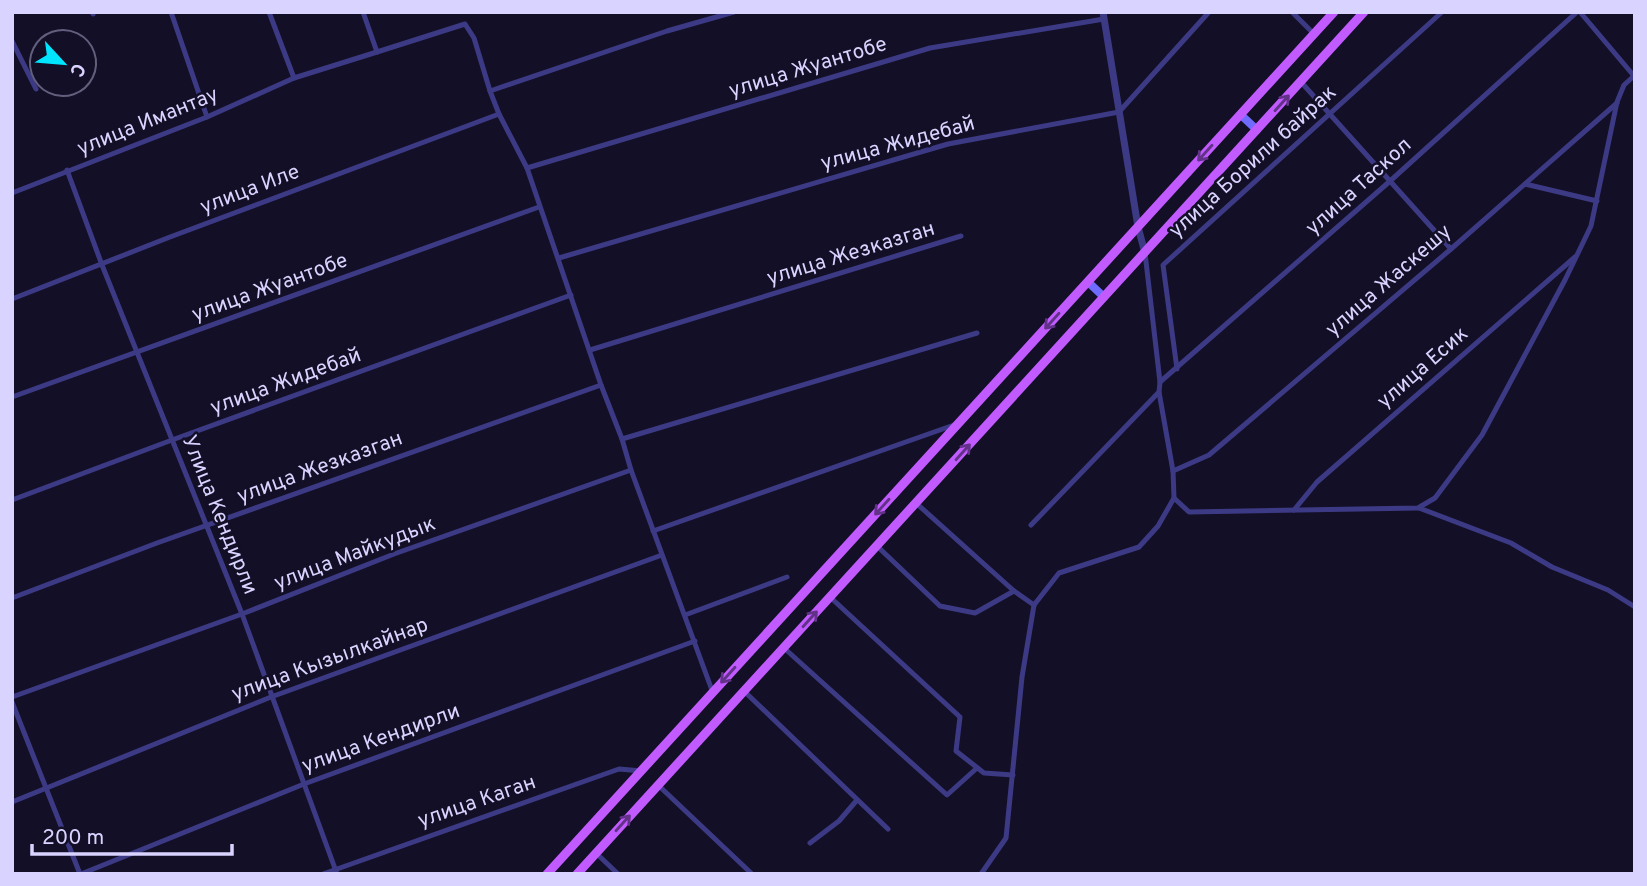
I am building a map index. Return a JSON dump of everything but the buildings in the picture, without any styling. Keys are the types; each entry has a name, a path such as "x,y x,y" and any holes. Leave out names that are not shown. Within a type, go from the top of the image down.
{"main road":[{"path":"547,874 1334,12"},
{"path":"577,874 1364,12"},
{"path":"1241,114 1257,130"},
{"path":"1088,282 1104,298"}],"street":[{"path":"171,12 207,117"},
{"path":"269,12 294,78"},
{"path":"363,12 377,52"},
{"path":"713,693 631,470 527,168 490,91 667,31 734,12"},
{"path":"1119,112 1209,12"},
{"path":"1292,12 1314,34"},
{"name":"улица Борили байрак","path":"1177,369 1163,265 1442,12"},
{"path":"1418,508 1435,498 1482,435 1591,226 1617,102 1624,85 1634,75 1578,12"},
{"name":"улица Таскол","path":"1160,382 1578,12"},
{"path":"981,874 1006,838 1022,677 1034,605 1059,573 1139,547 1158,526 1174,498 1174,471 1159,392 1145,253 1138,228 1103,16"},
{"name":"улица Жуантобе","path":"527,168 930,48 1103,16"},
{"name":"улица Имантау","path":"12,193 207,117 294,78 465,24 474,38 490,91"},
{"path":"12,41 28,73"},
{"path":"1301,82 1451,249"},
{"name":"улица Жаскешу","path":"1174,471 1209,455 1451,249 1617,102"},
{"name":"улица Жидебай","path":"559,258 948,144 1119,112"},
{"name":"улица Иле","path":"12,299 499,114"},
{"name":"Улица Кендирли","path":"67,170 102,265 242,614 336,871"},
{"path":"1525,184 1597,201"},
{"name":"улица Жуантобе","path":"12,397 539,207"},
{"name":"улица Жезказган","path":"590,350 961,236"},
{"name":"улица Есик","path":"1294,510 1317,482 1578,254"},
{"name":"улица Жидебай","path":"12,500 571,295"},
{"path":"622,439 977,333"},
{"name":"улица Жезказган","path":"12,598 601,385"},
{"path":"1031,525 1159,392"},
{"path":"653,531 958,424"},
{"name":"улица Майкудык","path":"12,700 394,554 631,470"},
{"path":"1174,498 1189,512 1418,508 1511,543 1552,567 1608,590 1635,607"},
{"path":"916,503 1014,591 1034,605"},
{"path":"877,546 940,606 975,613 1014,591"},
{"name":"улица Кызылкайнар","path":"12,802 271,697 662,555"},
{"path":"685,615 788,577"},
{"path":"830,597 960,717 956,751 984,773 1013,775"},
{"name":"улица Кендирли","path":"81,874 304,784 694,641"},
{"path":"784,648 947,795 977,768"},
{"path":"744,691 888,829"},
{"path":"12,700 81,874"},
{"name":"улица Каган","path":"323,874 619,769 642,771"},
{"path":"658,785 752,874"},
{"path":"810,843 839,821 857,800"},
{"path":"596,853 618,874"}]}
